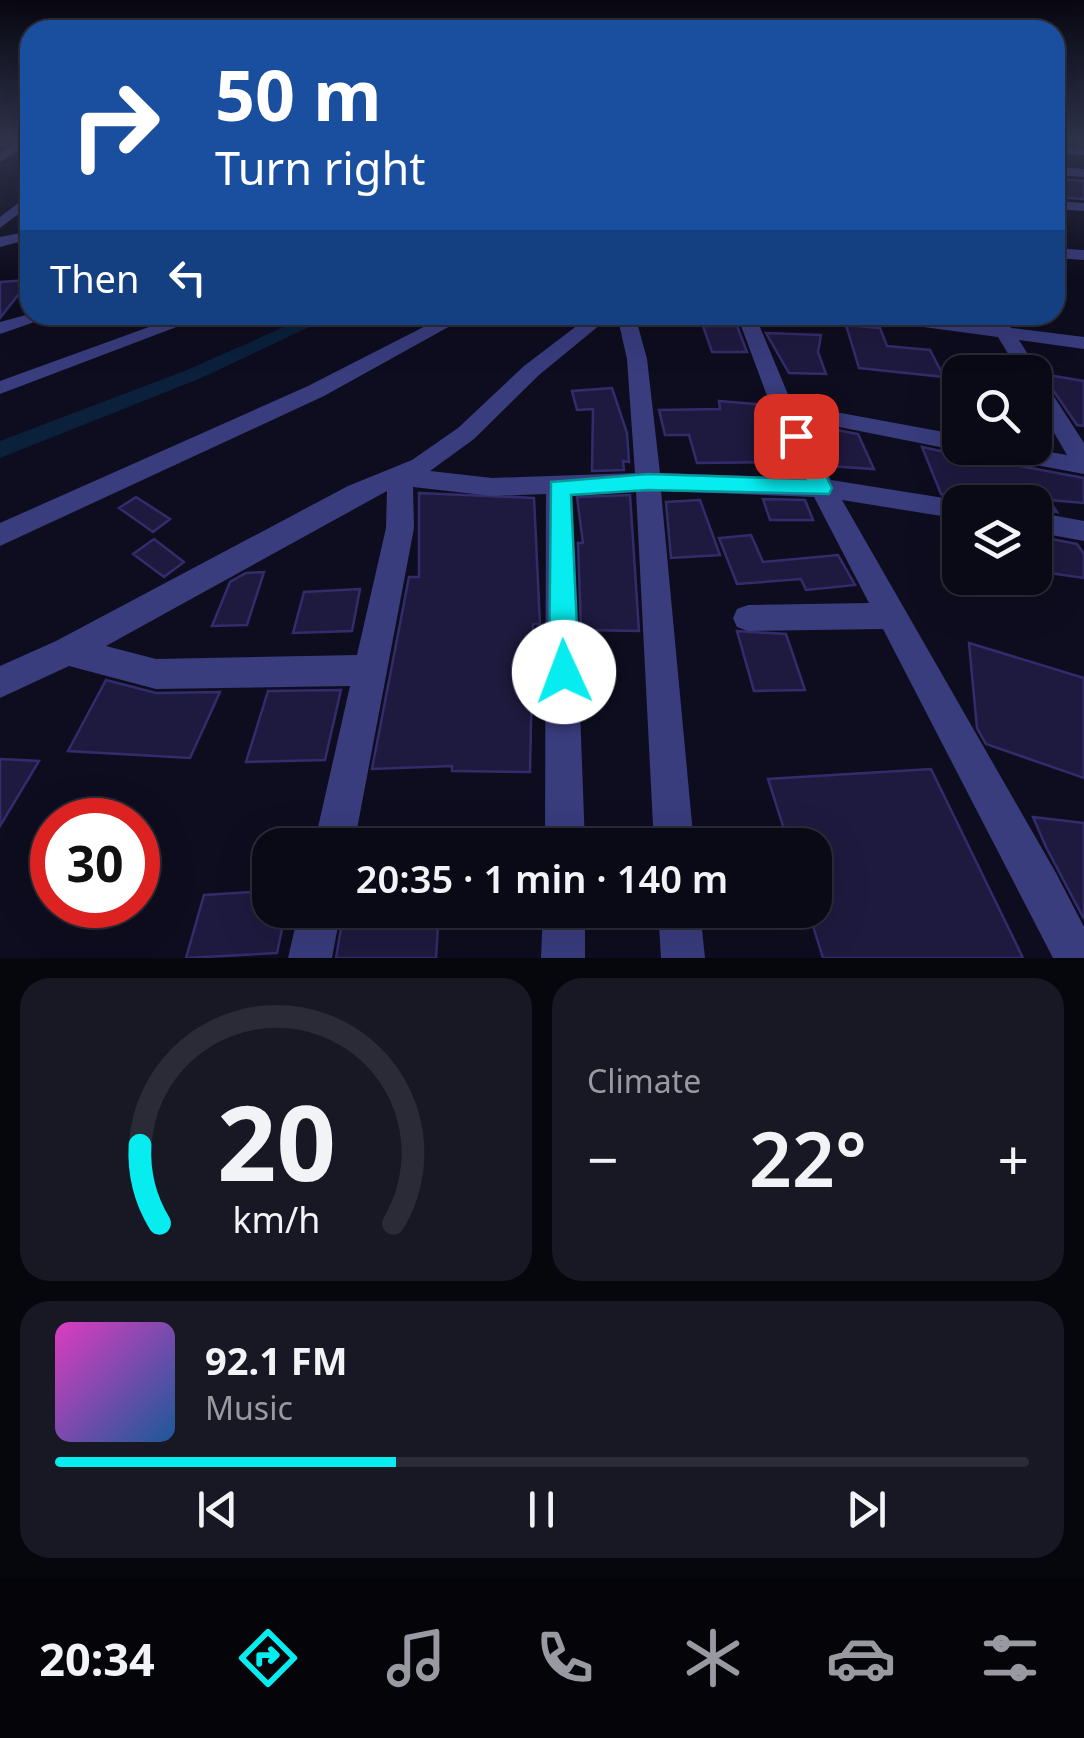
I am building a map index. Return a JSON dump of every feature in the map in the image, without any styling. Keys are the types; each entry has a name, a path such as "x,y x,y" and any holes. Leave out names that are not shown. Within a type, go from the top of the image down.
{"street":[{"path":"0,224 20,207"},
{"path":"0,388 173,325"},
{"path":"0,535 316,391 442,325"},
{"path":"0,682 67,651 357,493 446,454 486,420 523,377 590,325"},
{"path":"628,325 637,359 648,482 673,828"},
{"path":"750,325 783,409 821,488 890,616 942,698 1076,958"},
{"path":"1000,325 1019,355"},
{"path":"1008,325 1084,343"},
{"path":"783,409 942,439"},
{"path":"1052,410 1084,464"},
{"path":"1052,459 1084,464"},
{"path":"400,477 492,487 559,488 648,482 821,488 942,506"},
{"path":"337,828 400,528 400,477"},
{"path":"559,488 565,828"},
{"path":"1052,525 1084,531"},
{"path":"748,618 890,616"},
{"path":"67,651 156,674 370,670"},
{"path":"310,958 316,928"},
{"path":"563,958 564,928"},
{"path":"680,928 682,958"}],"building":[{"path":"1065,187 1084,187 1084,199 1065,198"},
{"path":"20,281 20,293 0,318 0,282"},
{"path":"846,325 880,328 887,346 930,350 942,377 859,368"},
{"path":"703,326 737,326 747,352 712,352"},
{"path":"766,333 821,335 818,352 826,374 789,373"},
{"path":"1052,376 1084,381 1084,426 1077,425 1052,389"},
{"path":"612,388 627,433 629,462 623,461 624,470 592,471 593,409 577,410 572,391"},
{"path":"719,401 766,405 793,462 697,463 689,435 665,435 659,410 720,409"},
{"path":"806,424 858,434 874,469 828,466"},
{"path":"922,447 942,451 942,465 1014,465 1084,478 1084,503 1052,500 1052,485 942,485 941,494"},
{"path":"419,493 534,498 540,624 533,624 530,772 452,771 452,766 372,769 409,577 419,577"},
{"path":"630,495 639,631 581,630 578,543 583,543 577,497"},
{"path":"136,497 170,519 153,532 119,508"},
{"path":"763,499 805,500 813,520 770,520"},
{"path":"700,500 720,555 671,558 666,502"},
{"path":"751,535 763,562 838,555 855,585 806,590 801,579 737,584 719,538"},
{"path":"154,539 184,562 164,577 133,554"},
{"path":"1052,539 1077,544 1084,554 1084,578 1052,573"},
{"path":"264,572 247,625 212,626 230,582 246,573"},
{"path":"360,589 352,631 293,633 304,592"},
{"path":"737,631 786,634 805,690 754,691"},
{"path":"969,643 1084,678 1084,778 986,744 977,728"},
{"path":"106,680 156,693 220,692 190,758 68,751"},
{"path":"341,690 325,760 246,762 268,691"},
{"path":"0,759 39,761 0,826"},
{"path":"931,769 1023,958 823,958 814,928 832,928 832,828 784,828 768,779"},
{"path":"1033,817 1084,823 1084,919 1046,847"},
{"path":"252,892 252,928 282,928 277,953 186,958 204,895"},
{"path":"341,928 438,928 436,958 336,958"}],"waterway":[{"path":"0,450 194,374 304,325"}],"route":[{"path":"564,672 559,488 648,482 821,488 796,436"}]}
